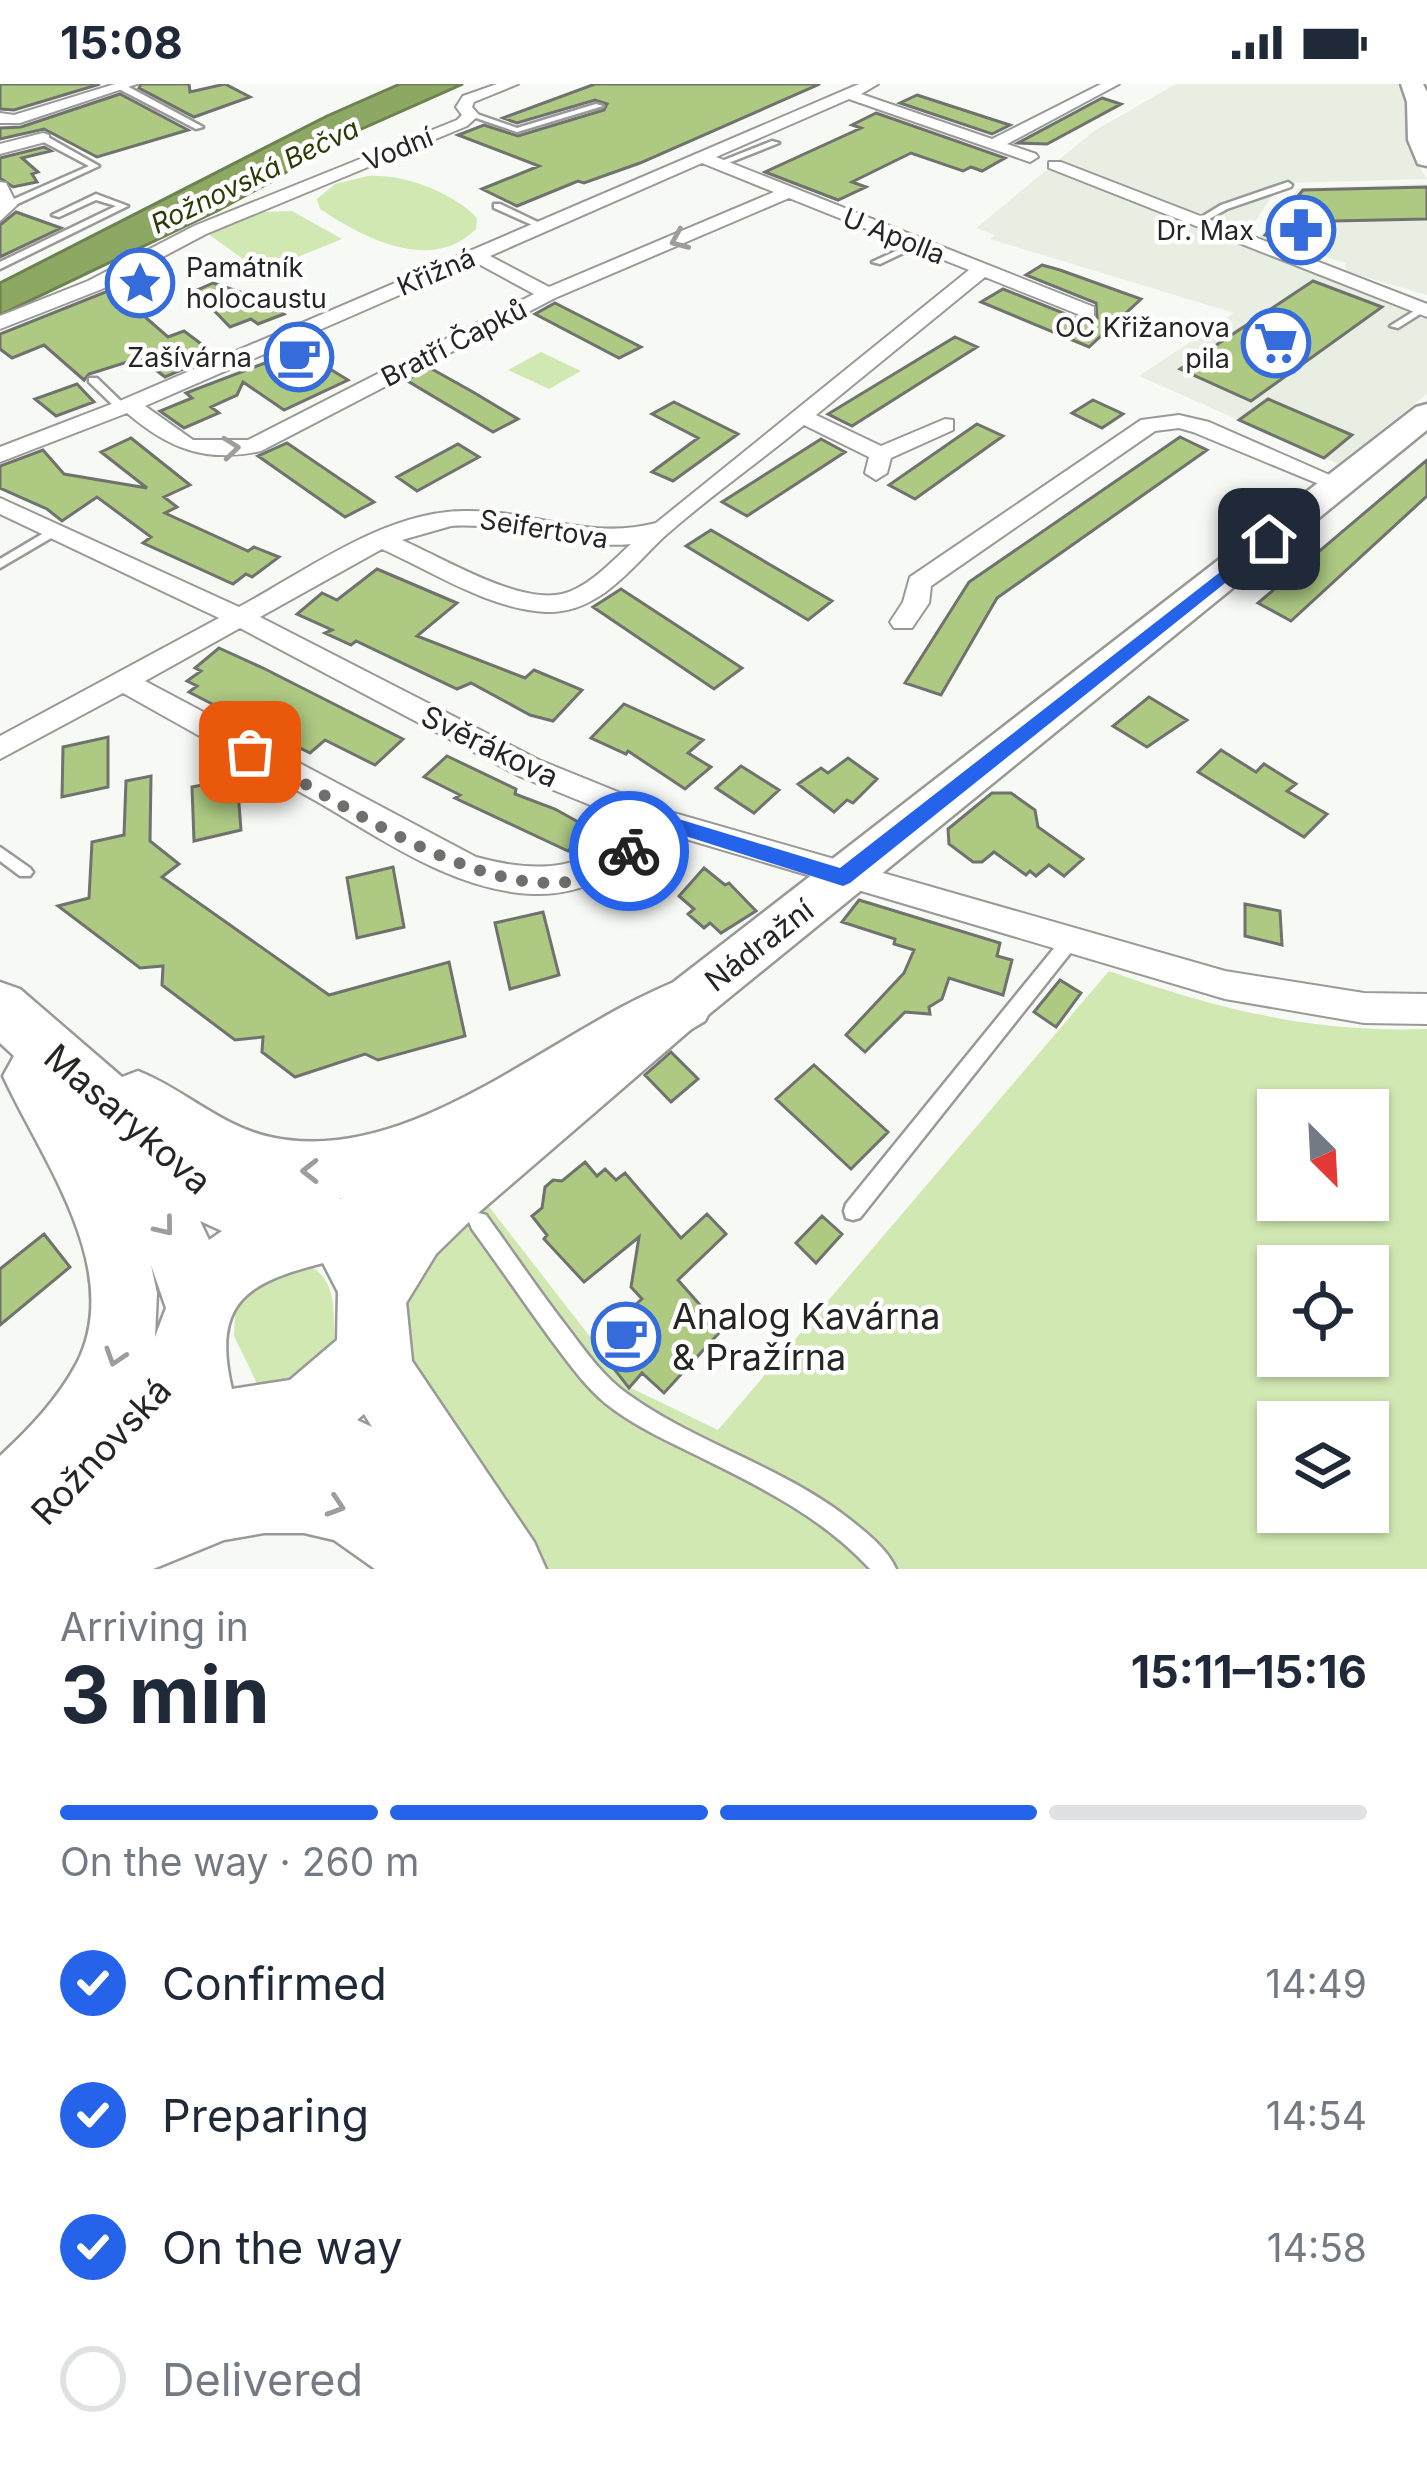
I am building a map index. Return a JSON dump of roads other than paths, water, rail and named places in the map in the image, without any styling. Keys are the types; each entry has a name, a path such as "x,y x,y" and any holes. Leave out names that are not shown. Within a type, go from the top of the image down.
{"main road":[{"path":"1412,84 1424,106 1427,159"},
{"name":"Nádražní","path":"372,1325 434,1214 686,1003 1427,414"},
{"path":"0,994 170,1121 238,1158 311,1172 374,1162 454,1131 686,1003"},
{"name":"Nádražní","path":"333,1231 368,1216 686,1003"},
{"name":"Masarykova","path":"0,1007 209,1193 249,1211 308,1216 333,1231"},
{"path":"0,1509 77,1428 108,1379 123,1330 126,1288 116,1243 16,1060"},
{"name":"Masarykova","path":"16,1060 180,1245 193,1273 195,1322"},
{"path":"458,1569 405,1490 380,1472 343,1452 242,1447 212,1423 194,1379 195,1322 217,1276 245,1253 282,1238 333,1231 353,1246 364,1264 381,1377 508,1569"},
{"name":"Rožnovská","path":"0,1554 107,1455 156,1398 195,1322"},
{"path":"212,1423 255,1425 300,1414 340,1390 372,1325"},
{"name":"Rožnovská","path":"28,1569 212,1423"},
{"path":"75,1569 185,1514 269,1495 346,1508 381,1525 428,1569"}],"street":[{"name":"Vodní","path":"0,323 95,285 200,230 457,126 471,116 464,107 468,99 511,84"},
{"path":"994,144 1112,84"},
{"path":"7,119 126,85"},
{"path":"863,96 1030,157"},
{"name":"Křižná","path":"0,454 126,406 542,226 863,96"},
{"path":"7,119 43,138"},
{"path":"0,149 43,138"},
{"name":"U Apolla","path":"710,160 1087,311"},
{"path":"1055,166 1425,307"},
{"name":"Bratří Čapků","path":"126,406 172,443 215,451 253,446 548,294 786,193"},
{"path":"475,255 548,294"},
{"name":"Seifertova","path":"0,749 381,540 419,524 465,518 576,538 634,540 664,528 980,271"},
{"path":"802,416 879,464 946,425"},
{"path":"903,622 916,603 920,584 1149,424 1163,421 1201,427 1339,484"},
{"name":"Svěrákova","path":"0,506 241,618 529,769 652,818 843,878 1226,985 1364,1008 1427,1009"},
{"path":"381,540 521,599 547,605 581,596 664,528"},
{"path":"576,538 600,567 603,578"},
{"path":"894,570 920,584"},
{"path":"123,681 441,857 480,873 526,880 581,879 628,853 652,818"}],"lane":[{"path":"126,85 200,127"},
{"path":"471,116 513,130 599,106"},
{"path":"3,203 95,166 43,138"},
{"path":"710,160 775,143"},
{"path":"1199,221 1224,207 1288,185"},
{"path":"0,266 124,206 96,197 56,215"},
{"path":"497,206 542,226"},
{"path":"877,262 916,244"},
{"path":"1395,326 1425,307"},
{"path":"92,380 126,406"},
{"path":"0,564 54,530"},
{"path":"0,853 26,872"},
{"path":"853,1211 1070,941"},
{"path":"479,1222 618,1401 718,1451 824,1516 863,1542 885,1569"}],"water":[{"name":"Rožnovská Bečva","path":"400,84 463,84 321,147 278,178 217,211 0,315 0,283 327,116"}],"place":[{"name":"Dr. Max","path":"1301,230"},
{"name":"Památník holocaustu","path":"140,283"},
{"name":"OC Křižanova pila","path":"1276,343"},
{"name":"Zašívárna","path":"299,357"},
{"name":"Analog Kavárna & Pražírna","path":"626,1337"}]}
